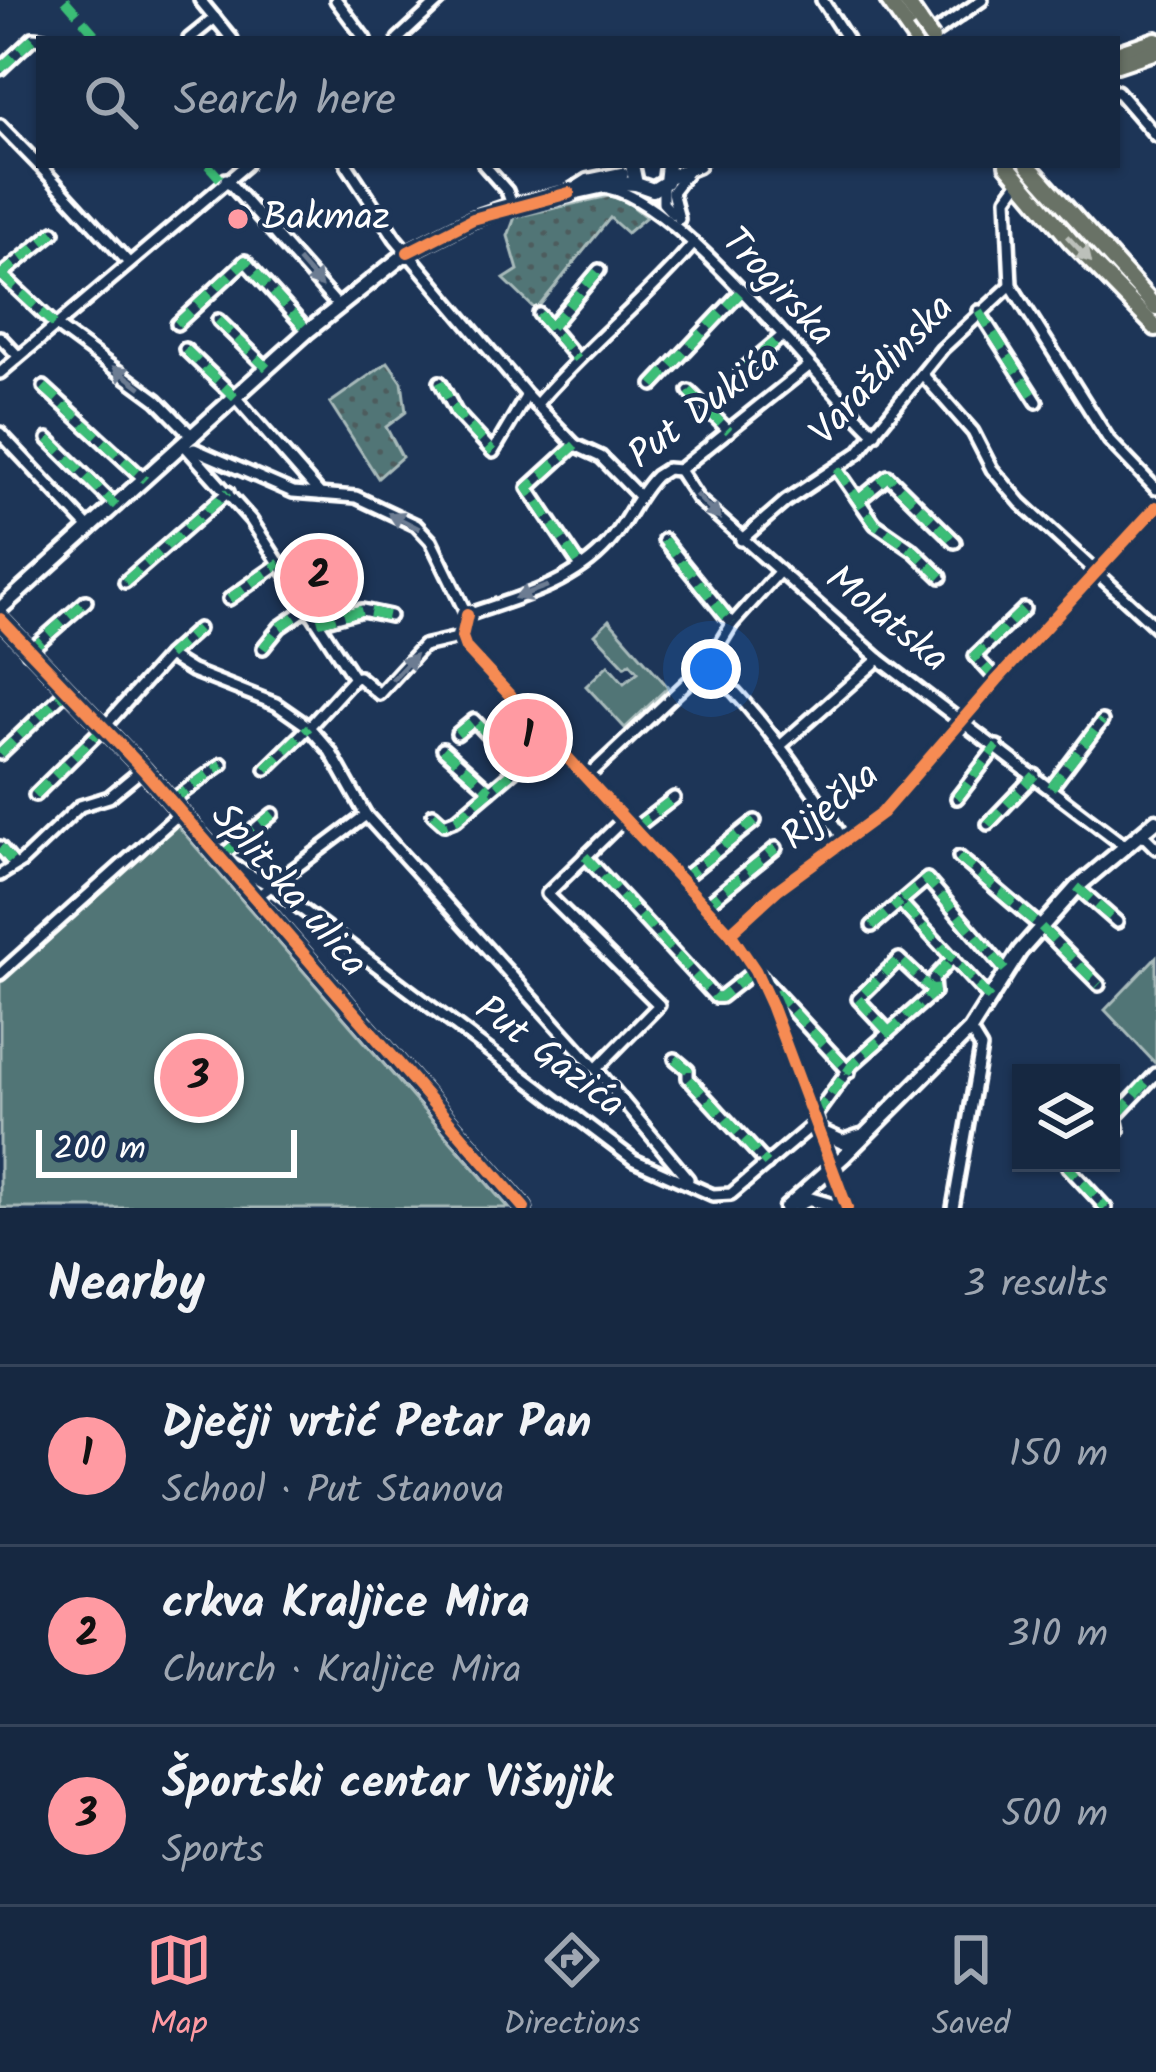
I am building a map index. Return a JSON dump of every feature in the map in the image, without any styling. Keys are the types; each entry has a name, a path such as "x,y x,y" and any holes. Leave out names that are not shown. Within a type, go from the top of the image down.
{"main road":[{"path":"888,0 914,30"},
{"path":"905,0 914,30"},
{"path":"1120,52 1156,40"},
{"path":"1120,63 1156,51"},
{"path":"1009,168 1071,241 1156,328"},
{"path":"1031,168 1156,308"}],"street":[{"path":"200,0 229,36"},
{"path":"336,0 363,36"},
{"path":"401,36 440,0"},
{"path":"823,0 845,36"},
{"path":"932,36 982,0"},
{"path":"193,36 214,18"},
{"path":"0,69 36,38"},
{"path":"1120,94 1156,136"},
{"path":"0,125 36,160"},
{"path":"44,168 128,262"},
{"path":"0,373 242,168"},
{"path":"349,168 408,252 527,395 575,445 601,457 639,496"},
{"path":"487,168 507,191 512,207"},
{"path":"569,193 629,168"},
{"path":"633,168 664,219"},
{"path":"685,234 672,192 694,168"},
{"path":"0,609 308,331 408,252 473,219 512,207 617,183 641,187 667,176"},
{"path":"667,176 663,203 679,219"},
{"path":"226,179 338,306"},
{"path":"1019,180 1007,198 1011,285 1108,440 1156,489"},
{"path":"605,188 625,193 685,234"},
{"path":"55,232 1,275 55,325 124,374 189,441 280,563 354,678"},
{"name":"Trogirska","path":"685,234 875,434"},
{"path":"536,405 694,243"},
{"path":"177,324 245,262 308,331"},
{"path":"550,328 599,270"},
{"name":"Varaždinska","path":"741,539 786,501 837,469 875,434 979,311 1011,285"},
{"path":"653,385 740,293"},
{"path":"979,311 1037,402"},
{"path":"539,314 577,359"},
{"path":"218,320 267,368"},
{"path":"0,337 18,356"},
{"path":"740,371 781,337"},
{"path":"185,349 235,397 320,494"},
{"name":"Put Dukića","path":"467,615 555,584 581,567 621,527 656,476 668,469 680,470 809,367"},
{"path":"922,374 973,431 992,469 1021,503 1156,626"},
{"path":"440,382 456,412 494,452 527,395"},
{"path":"44,387 145,480"},
{"path":"689,391 729,431"},
{"path":"0,433 90,529"},
{"path":"48,439 116,506"},
{"path":"189,441 293,492 356,497 416,525 431,541 467,615 461,637 466,648 705,905 755,970 850,1072"},
{"path":"575,445 528,488 581,567"},
{"path":"837,469 875,524 914,550 941,577"},
{"name":"Molatska","path":"680,470 698,499 879,659 1126,847"},
{"path":"859,500 888,476 955,542"},
{"path":"125,582 228,492"},
{"name":"Riječka","path":"730,933 777,890 882,813 1156,507"},
{"path":"664,540 732,624"},
{"path":"229,599 280,563"},
{"path":"586,778 708,663 732,624 780,571"},
{"path":"28,652 86,601"},
{"path":"262,648 280,627 309,607"},
{"path":"319,622 362,610 390,616"},
{"path":"997,680 975,656 1024,610"},
{"name":"Splitska ulica","path":"0,619 143,769 524,1208"},
{"path":"35,795 198,629"},
{"path":"266,769 354,678 379,694 423,646 461,637"},
{"path":"168,656 192,671 276,704 309,728 330,751 366,815 596,1069 691,1183"},
{"path":"780,746 879,659"},
{"path":"708,663 808,781 844,841"},
{"path":"0,754 66,691"},
{"path":"458,734 474,720 518,767"},
{"path":"1051,788 1102,721"},
{"path":"434,814 444,824 457,819 550,740"},
{"path":"956,798 997,746"},
{"path":"443,749 490,791"},
{"path":"0,974 223,764"},
{"path":"0,875 80,806 110,797 143,769"},
{"path":"988,824 1035,775"},
{"path":"634,830 674,798"},
{"path":"220,858 273,814"},
{"path":"254,898 366,815"},
{"path":"596,1069 659,1005 547,894 624,819"},
{"path":"681,880 755,821"},
{"path":"788,1208 970,1030 1005,970 1077,887 1126,847 1149,842 1156,821"},
{"path":"0,848 15,866"},
{"path":"705,905 776,848"},
{"path":"586,856 715,997 755,970"},
{"path":"959,857 1100,985"},
{"name":"Put Gazića","path":"220,858 272,886 634,1160 713,1195 731,1194 817,1123 850,1072 934,992 934,979 953,958"},
{"path":"872,926 927,878 1005,970"},
{"path":"1077,887 1117,922"},
{"path":"900,902 990,998"},
{"path":"889,1032 857,999 899,958 934,992"},
{"path":"755,970 817,1123 844,1208"},
{"path":"953,1208 981,1048 970,1030"},
{"path":"675,1059 767,1164"},
{"path":"1120,1113 1156,1073"},
{"path":"1146,1084 1156,1095"},
{"path":"817,1123 843,1142 868,1133"},
{"path":"1073,1172 1106,1208"},
{"path":"788,1208 809,1199 844,1208"}],"green space":[{"path":"609,196 625,200 646,217 627,233 610,218 536,310 504,279 518,270 508,236 515,217"},
{"path":"388,362 402,382 406,412 386,427 402,457 378,478 330,403"},
{"path":"609,620 668,687 625,728 586,686 608,665 624,683 638,672 630,663 625,666 595,634"},
{"path":"177,825 508,1208 0,1208 0,982"},
{"path":"1156,957 1156,1063 1155,1063 1105,1010"}],"marked path":[{"path":"65,0 96,36"},
{"path":"0,69 36,38"},
{"path":"211,168 223,182"},
{"path":"0,276 54,232"},
{"path":"177,324 245,261 308,331"},
{"path":"551,327 599,270"},
{"path":"2,275 55,325"},
{"path":"653,385 740,293"},
{"path":"979,311 1037,402"},
{"path":"539,314 577,359"},
{"path":"218,320 267,368"},
{"path":"741,371 781,337"},
{"path":"185,349 235,397"},
{"path":"440,382 456,412 493,452"},
{"path":"44,387 145,480"},
{"path":"689,391 729,431"},
{"path":"48,439 116,506"},
{"path":"575,445 528,488 581,567"},
{"path":"837,469 875,524 941,577"},
{"path":"859,500 888,476 955,542"},
{"path":"125,582 228,492"},
{"path":"664,540 732,624"},
{"path":"229,599 280,563"},
{"path":"28,652 86,601"},
{"path":"263,648 280,627 309,607"},
{"path":"997,680 975,656 1024,609"},
{"path":"318,622 362,610 390,616"},
{"path":"168,656 198,629"},
{"path":"0,754 66,691"},
{"path":"457,734 474,720 518,767"},
{"path":"1051,788 1102,721"},
{"path":"35,795 104,727"},
{"path":"266,769 309,727"},
{"path":"433,814 444,824 457,819 550,740"},
{"path":"957,798 997,746"},
{"path":"443,749 490,791"},
{"path":"171,801 222,764"},
{"path":"988,824 1035,775"},
{"path":"634,829 674,798"},
{"path":"219,858 273,814"},
{"path":"681,880 755,821"},
{"path":"0,847 15,865"},
{"path":"705,906 776,848"},
{"path":"585,856 715,997 755,970 849,1072"},
{"path":"959,857 1040,926 1099,985"},
{"path":"990,999 900,902 927,879 1005,970"},
{"path":"1077,887 1117,922"},
{"path":"872,926 900,902"},
{"path":"815,1116 852,1065 934,992 933,979 953,958"},
{"path":"889,1032 858,999 899,959 934,992"},
{"path":"675,1059 767,1164"},
{"path":"1120,1112 1146,1083"},
{"path":"1073,1172 1106,1208"}],"cycle path":[{"path":"408,252 473,219 569,193"},
{"path":"730,933 777,890 882,813 1156,507"},
{"path":"467,615 462,637 466,648 730,933 755,970 847,1208"},
{"path":"0,619 143,769 524,1208"}],"place":[{"name":"Bakmaz","path":"238,219"},
{"name":"crkva Kraljice Mira","path":"319,578"},
{"name":"Dječji vrtić Petar Pan","path":"528,738"},
{"name":"Športski centar Višnjik","path":"199,1078"}]}
